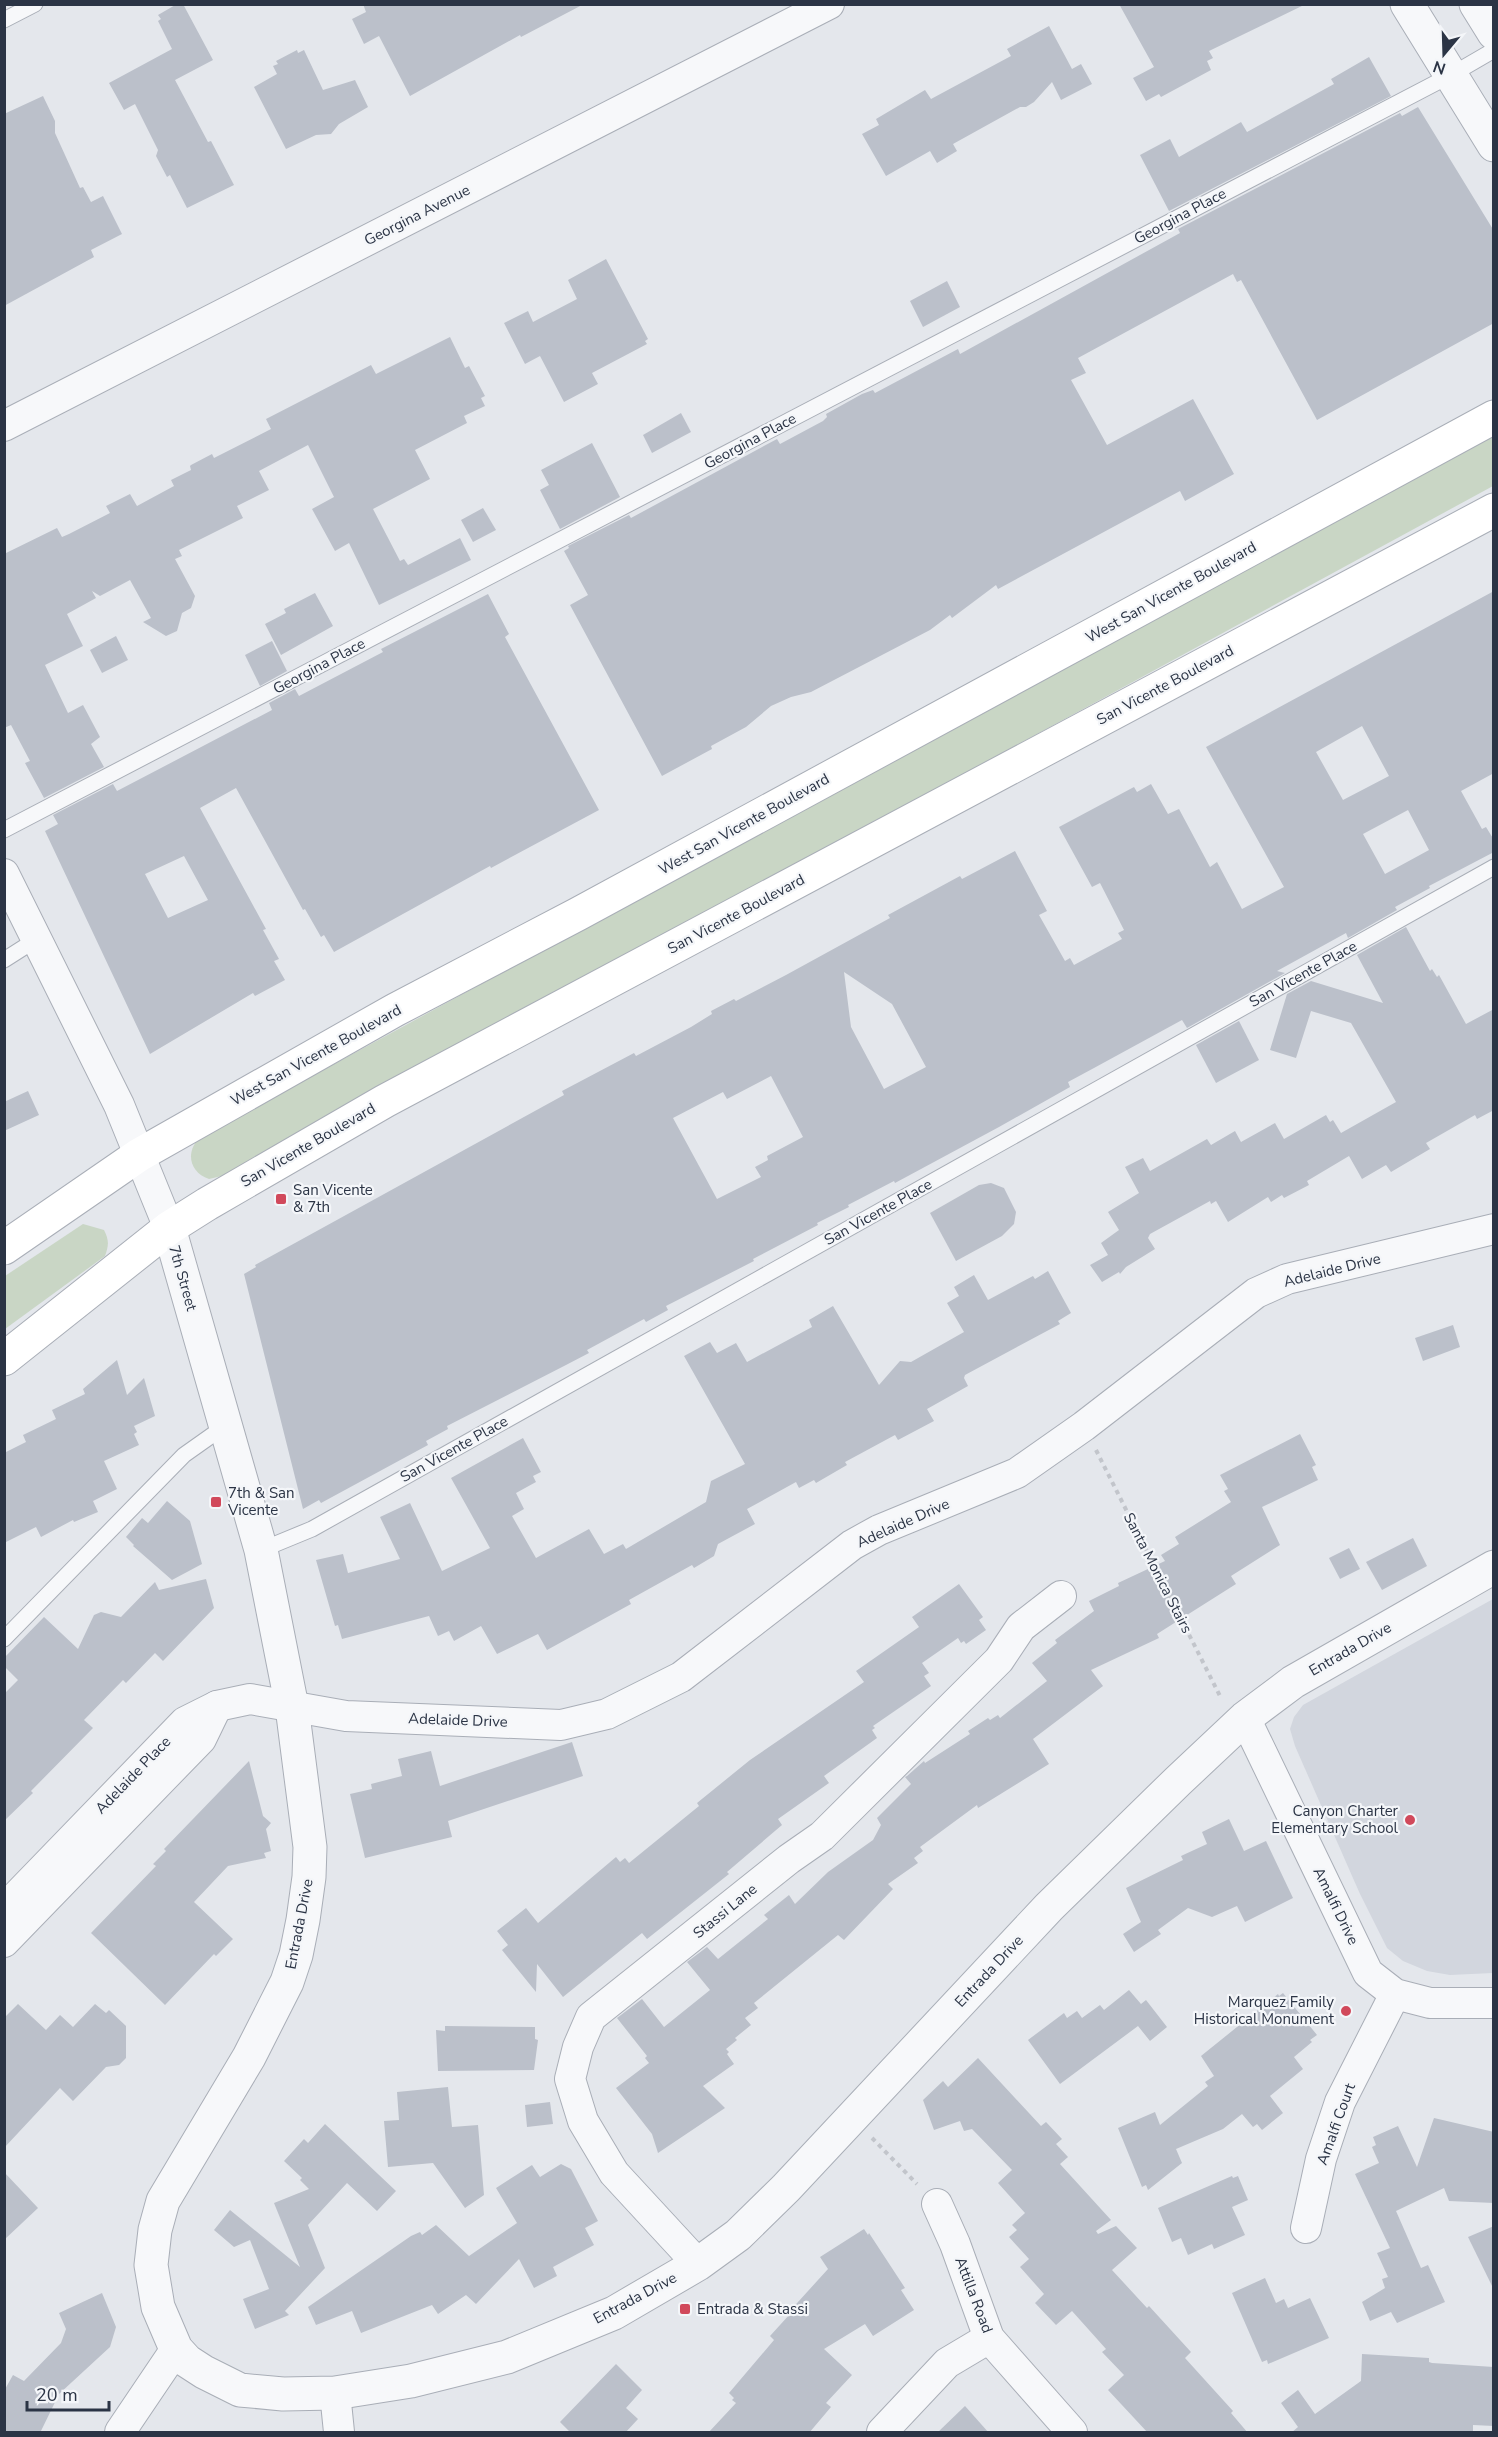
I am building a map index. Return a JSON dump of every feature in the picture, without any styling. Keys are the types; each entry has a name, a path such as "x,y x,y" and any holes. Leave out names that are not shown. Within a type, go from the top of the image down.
{"main road":[{"name":"West San Vicente Boulevard","path":"4,1248 139,1155 395,1010 578,914 1494,417"},
{"name":"San Vicente Boulevard","path":"4,1359 169,1228 396,1095 1494,510"}],"street":[{"name":"Georgina Avenue","path":"4,426 829,4"},
{"path":"1407,4 1494,145"},
{"path":"1476,4 1494,33"},
{"name":"7th Street","path":"4,874 119,1105 169,1228 261,1550 292,1707"},
{"name":"Adelaide Drive","path":"292,1707 346,1716 561,1725 607,1713 681,1677 852,1545 879,1530 1017,1473 1084,1426 1256,1293 1287,1280 1494,1229"},
{"name":"Entrada Drive","path":"292,1707 310,1847 309,1877 296,1955 287,1982 269,2020 163,2201 155,2230 152,2265 158,2307 176,2349 187,2361 240,2390 283,2394 334,2393 411,2381 507,2357 614,2313 698,2264 738,2235 786,2188 1048,1907 1245,1718 1293,1682 1494,1567"},
{"name":"Stassi Lane","path":"698,2264 614,2173 583,2121 570,2079 578,2047 591,2017 789,1859 822,1836 999,1660 1021,1627 1061,1596"},
{"name":"Adelaide Place","path":"4,1942 65,1862 185,1722 217,1706 250,1699 292,1707"},
{"name":"Amalfi Drive","path":"1245,1718 1368,1973 1395,1994 1430,2003 1494,2003"},
{"name":"Adelaide Place","path":"4,1909 65,1862"},
{"name":"Amalfi Court","path":"1306,2228 1321,2158 1340,2102 1395,1994"},
{"name":"Attilla Road","path":"937,2204 955,2244 990,2338 1072,2433"},
{"path":"882,2433 947,2363 990,2338"},
{"path":"120,2433 176,2349"},
{"path":"334,2393 339,2433"}],"lane":[{"path":"4,20 35,4"},
{"name":"Georgina Place","path":"4,830 1451,75 1494,50"},
{"name":"San Vicente Place","path":"261,1550 312,1529 1494,867"},
{"path":"4,960 37,939"},
{"path":"4,1639 175,1463 225,1426"}],"path":[{"name":"Santa Monica Stairs","path":"1099,1455 1218,1692"},
{"path":"873,2139 904,2171"}],"shaded area":[{"name":"Canyon Charter Elementary School","path":"1493,1599 1493,1973 1450,1975 1427,1971 1403,1961 1387,1948 1360,1894 1295,1746 1290,1729 1294,1717 1303,1705"}],"green space":[{"path":"1493,433 1493,486 226,1175 209,1179 202,1176 193,1166 191,1153 202,1136"},
{"path":"83,1224 104,1230 108,1243 105,1256 5,1329 5,1276"}],"building":[{"path":"177,4 183,4 213,60 175,80 234,185 187,208 170,175 167,177 156,156 158,150 135,104 124,110 109,83 172,49 158,21 161,19 158,15"},
{"path":"363,4 584,4 521,37 520,35 410,96 379,36 364,44 352,19 366,12"},
{"path":"1119,4 1306,4 1209,51 1213,58 1207,61 1211,70 1161,97 1159,94 1146,101 1133,78 1154,67"},
{"path":"1049,26 1072,69 1081,64 1092,84 1061,100 1052,82 1034,102 1026,107 1020,107 953,144 957,151 937,163 930,151 886,176 862,134 879,125 876,119 925,90 931,99 1011,56 1007,49"},
{"path":"297,50 298,53 304,50 323,90 355,80 368,107 339,124 331,134 316,135 286,149 254,87 277,74 273,66 278,64 276,61"},
{"path":"1369,57 1391,96 1169,211 1140,155 1170,139 1179,157 1241,122 1247,132 1334,84 1331,79"},
{"path":"43,96 55,121 55,133 80,188 83,187 91,202 103,196 122,234 91,250 94,257 4,306 4,114"},
{"path":"1418,107 1494,231 1494,323 1317,420 1241,280 1237,282 1233,274 1078,358 1086,373 1071,380 1107,445 1193,399 1234,474 1185,501 1180,491 998,589 996,585 952,618 950,615 930,630 811,692 791,697 771,706 746,727 711,746 712,749 662,776 570,605 588,595 564,551 569,548 568,546 629,515 631,518 777,439 780,444 823,421 827,417 826,414 862,394 873,390 875,393 958,349 960,354 1180,233 1178,229 1400,113 1402,116"},
{"path":"606,259 648,339 645,341 647,344 592,373 598,384 564,402 540,356 525,364 504,323 528,311 533,322 577,299 568,280"},
{"path":"947,281 960,307 923,327 910,301"},
{"path":"450,337 465,368 469,366 485,396 481,398 485,406 464,416 467,423 415,450 430,479 373,509 400,561 404,559 408,565 460,538 471,560 379,605 349,543 335,551 312,509 334,497 308,445 259,471 269,490 237,506 243,518 179,550 182,556 175,559 195,596 191,608 182,613 177,631 166,636 143,622 151,618 130,580 100,596 92,591 96,598 67,614 83,646 45,665 68,713 83,705 100,737 91,744 104,767 44,798 25,763 30,761 11,725 4,728 4,554 57,528 62,537 69,534 110,513 106,506 130,494 137,506 174,486 171,480 191,470 191,465 212,454 214,458 271,429 266,419 371,365 376,374"},
{"path":"681,413 691,432 652,453 643,435"},
{"path":"592,443 620,497 560,529 540,490 549,485 541,470"},
{"path":"483,508 496,530 473,542 461,520"},
{"path":"1494,591 1494,773 1461,791 1482,829 1486,827 1494,840 1494,852 1429,886 1430,888 1395,907 1397,910 1348,938 1346,933 1277,971 1285,973 1187,1028 1182,1020 1068,1082 1070,1087 999,1127 895,1183 894,1181 848,1205 849,1207 817,1223 818,1225 753,1259 754,1261 666,1306 668,1310 646,1322 644,1319 587,1350 589,1353 447,1426 448,1429 426,1441 428,1445 321,1503 319,1500 303,1509 244,1274 256,1267 255,1265 564,1095 562,1091 634,1053 636,1056 691,1027 712,1014 711,1011 734,999 736,1001 786,975 890,918 888,915 960,876 962,879 1015,851 1047,911 1039,915 1065,961 1070,958 1074,965 1122,939 1118,933 1124,930 1100,883 1092,887 1059,827 1134,787 1137,792 1151,784 1168,814 1179,809 1210,867 1217,862 1242,909 1284,887 1206,747","holes":["1362,726 1389,776 1343,800 1316,752","1408,810 1429,850 1385,874 1363,834","844,972 892,1004 926,1067 884,1089 851,1027","771,1076 803,1137 767,1156 768,1160 755,1167 761,1177 717,1199 673,1118 723,1092 727,1099"]},
{"path":"315,593 333,626 281,655 265,624 286,613 284,609"},
{"path":"488,594 509,634 505,637 599,810 491,868 490,866 334,952 324,935 321,937 305,909 303,910 236,788 200,808 266,929 263,930 279,959 274,961 285,980 255,996 253,993 150,1054 45,831 58,824 53,815 113,784 117,791 272,710 269,703 295,689 299,696 383,652 381,649","holes":["184,856 208,900 168,918 145,874"]},
{"path":"116,636 128,660 102,673 90,650"},
{"path":"272,641 287,671 260,686 245,655"},
{"path":"1406,927 1430,971 1432,969 1437,977 1439,975 1466,1024 1494,1009 1494,1110 1477,1119 1475,1115 1426,1143 1430,1149 1391,1172 1386,1165 1362,1179 1349,1156 1307,1181 1309,1185 1284,1198 1282,1195 1271,1202 1268,1197 1228,1222 1216,1201 1211,1204 1210,1201 1150,1234 1148,1238 1155,1249 1126,1267 1120,1274 1119,1272 1102,1282 1090,1265 1108,1255 1101,1243 1119,1230 1108,1212 1139,1193 1125,1167 1143,1158 1150,1171 1207,1139 1211,1145 1235,1131 1241,1142 1275,1123 1284,1139 1326,1115 1330,1122 1333,1120 1341,1133 1396,1102 1351,1023 1311,1011 1296,1058 1270,1050 1287,994 1311,981 1383,1003 1357,955"},
{"path":"1239,1021 1259,1060 1216,1083 1196,1045"},
{"path":"28,1091 39,1115 4,1131 4,1102"},
{"path":"991,1183 1004,1188 1016,1212 1014,1224 1002,1236 956,1261 930,1213 979,1185"},
{"path":"1048,1271 1071,1313 1058,1321 1060,1324 965,1375 968,1386 927,1409 934,1421 898,1440 895,1435 845,1462 847,1465 816,1483 814,1480 799,1488 796,1482 747,1509 755,1524 718,1544 714,1556 694,1568 692,1565 629,1600 631,1604 547,1650 538,1634 497,1654 481,1626 454,1641 449,1631 438,1636 429,1616 342,1639 338,1625 335,1626 316,1560 343,1554 348,1573 400,1559 380,1517 410,1503 442,1571 490,1548 451,1478 523,1438 541,1472 533,1476 536,1482 516,1493 524,1509 512,1516 536,1558 589,1529 604,1554 623,1544 626,1549 706,1502 711,1481 745,1464 684,1356 710,1342 717,1353 736,1343 747,1362 812,1327 809,1320 833,1306 879,1385 900,1361 911,1362 964,1332 947,1303 959,1296 954,1287 974,1275 988,1300 1033,1276 1035,1279"},
{"path":"1453,1325 1460,1347 1423,1361 1415,1338"},
{"path":"117,1360 127,1395 144,1378 155,1416 134,1426 137,1432 134,1434 139,1445 104,1461 117,1489 93,1501 98,1512 74,1522 73,1520 41,1537 36,1527 4,1543 4,1453 26,1442 23,1435 56,1419 52,1410 85,1394 83,1389"},
{"path":"1300,1434 1316,1465 1312,1467 1318,1480 1262,1507 1280,1545 1231,1576 1236,1584 1157,1634 1159,1638 1091,1670 1103,1686 1033,1739 1049,1764 978,1808 977,1805 920,1847 923,1851 914,1858 918,1863 888,1884 893,1889 844,1940 838,1935 754,2003 758,2008 745,2018 751,2025 726,2049 734,2064 703,2086 725,2108 658,2153 652,2134 616,2088 649,2063 645,2058 647,2056 617,2018 642,1999 664,2027 710,1990 687,1962 707,1947 718,1959 768,1919 764,1915 789,1895 795,1904 828,1872 873,1840 881,1825 877,1818 911,1784 905,1777 924,1761 925,1763 970,1734 968,1731 988,1718 990,1720 998,1715 1000,1718 1047,1681 1032,1663 1057,1643 1055,1640 1094,1611 1089,1601 1119,1586 1118,1583 1165,1561 1161,1555 1179,1544 1175,1537 1231,1502 1224,1491 1228,1489 1220,1475"},
{"path":"167,1501 190,1521 202,1564 172,1580 126,1537 142,1518 148,1523"},
{"path":"1413,1538 1427,1566 1382,1590 1366,1562"},
{"path":"1349,1548 1360,1569 1340,1579 1329,1558"},
{"path":"206,1579 214,1608 163,1661 155,1653 126,1683 123,1680 84,1720 93,1728 4,1821 4,1694 18,1680 4,1666 4,1658 44,1617 78,1649 94,1615 101,1612 121,1617 155,1582 159,1590"},
{"path":"959,1584 983,1617 979,1620 986,1630 966,1644 964,1641 961,1643 958,1638 922,1663 929,1673 924,1676 931,1686 873,1726 875,1728 872,1730 877,1738 824,1776 829,1783 778,1819 782,1825 727,1872 729,1874 647,1939 642,1933 563,1997 537,1964 536,1992 502,1950 508,1945 497,1931 526,1908 538,1923 616,1857 620,1862 625,1858 629,1863 699,1806 697,1803 750,1760 864,1682 856,1671 919,1627 912,1617"},
{"path":"572,1742 583,1776 448,1821 452,1837 365,1858 350,1794 372,1789 371,1784 402,1776 398,1759 431,1751 440,1786"},
{"path":"249,1761 263,1816 271,1823 266,1829 271,1851 264,1853 266,1858 228,1866 194,1902 233,1939 216,1956 214,1954 165,2005 91,1933 156,1866 153,1864 166,1851 164,1849"},
{"path":"1229,1819 1244,1851 1266,1841 1293,1898 1245,1922 1237,1906 1212,1917 1188,1908 1158,1930 1161,1934 1134,1952 1123,1934 1141,1922 1126,1888 1183,1860 1181,1856 1207,1844 1202,1832"},
{"path":"1129,1990 1141,2004 1146,2000 1167,2027 1150,2041 1138,2026 1060,2084 1028,2040 1064,2013 1067,2018 1077,2011 1082,2018 1100,2005 1104,2010"},
{"path":"1283,1993 1317,2035 1294,2057 1303,2069 1270,2096 1283,2113 1262,2130 1257,2124 1253,2127 1242,2114 1223,2129 1176,2149 1182,2163 1148,2190 1146,2185 1142,2187 1118,2128 1155,2112 1160,2125 1208,2086 1205,2082 1214,2076 1201,2056 1278,1994 1279,1996"},
{"path":"18,2004 46,2030 60,2015 73,2027 95,2004 106,2013 109,2010 126,2026 126,2058 119,2065 106,2067 73,2101 60,2088 4,2148 4,2018"},
{"path":"445,2026 535,2027 535,2039 538,2040 534,2070 438,2071 436,2030 445,2031"},
{"path":"978,2058 1041,2126 1046,2122 1062,2139 1056,2144 1068,2157 1060,2164 1111,2220 1096,2231 1098,2234 1116,2226 1137,2248 1112,2270 1191,2352 1185,2358 1233,2411 1231,2413 1248,2433 1148,2433 1108,2390 1124,2375 1102,2352 1106,2349 1072,2311 1056,2325 1035,2303 1044,2294 1020,2267 1029,2259 1009,2237 1017,2230 1012,2225 1025,2213 998,2183 1012,2170 972,2129 964,2131 960,2121 934,2130 923,2100 943,2081 948,2087"},
{"path":"448,2087 452,2127 478,2125 484,2195 465,2208 433,2163 388,2167 384,2121 399,2120 397,2092"},
{"path":"550,2102 553,2124 527,2127 525,2105"},
{"path":"1434,2118 1494,2132 1494,2203 1449,2201 1444,2188 1396,2211 1421,2268 1428,2265 1445,2302 1397,2323 1391,2312 1370,2321 1362,2302 1385,2288 1382,2279 1388,2277 1377,2253 1390,2248 1355,2174 1379,2163 1372,2147 1376,2145 1373,2137 1398,2126 1417,2167"},
{"path":"325,2124 396,2191 377,2211 347,2183 308,2225 325,2268 285,2311 289,2315 255,2329 243,2299 269,2289 250,2240 234,2247 214,2230 230,2210 300,2267 274,2203 309,2189 300,2180 302,2178 284,2161 304,2139 308,2143"},
{"path":"561,2164 571,2169 598,2221 585,2228 594,2245 553,2267 557,2276 534,2288 519,2259 476,2304 466,2295 438,2314 432,2305 361,2333 352,2311 316,2325 308,2307 411,2236 420,2232 422,2235 436,2225 469,2256 517,2223 496,2188 532,2165 540,2177"},
{"path":"4,2172 38,2208 4,2240"},
{"path":"1232,2176 1233,2178 1238,2176 1248,2200 1232,2207 1245,2235 1214,2249 1212,2244 1188,2255 1181,2238 1172,2242 1158,2208"},
{"path":"1494,2226 1494,2290 1468,2237"},
{"path":"864,2229 868,2235 869,2233 905,2288 901,2290 914,2310 873,2336 865,2324 824,2349 852,2375 826,2403 831,2407 809,2433 708,2433 736,2403 729,2393 774,2340 770,2336 828,2269 820,2257"},
{"path":"1265,2278 1276,2303 1284,2299 1288,2308 1310,2298 1329,2338 1268,2364 1267,2360 1262,2362 1232,2293"},
{"path":"102,2293 116,2327 110,2347 59,2394 40,2433 4,2433 4,2391 13,2375 24,2381 61,2343 66,2329 59,2313"},
{"path":"1362,2354 1429,2358 1429,2362 1432,2363 1494,2367 1494,2426 1473,2425 1473,2433 1291,2433 1298,2427 1281,2403 1298,2390 1315,2414 1361,2381"},
{"path":"616,2364 642,2390 626,2408 638,2419 625,2433 571,2433 560,2422"},
{"path":"965,2406 989,2433 937,2433"}],"place":[{"name":"San Vicente & 7th","path":"281,1199"},
{"name":"7th & San Vicente","path":"216,1502"},
{"name":"Canyon Charter Elementary School","path":"1410,1820"},
{"name":"Marquez Family Historical Monument","path":"1346,2011"},
{"name":"Entrada & Stassi","path":"685,2309"}]}
